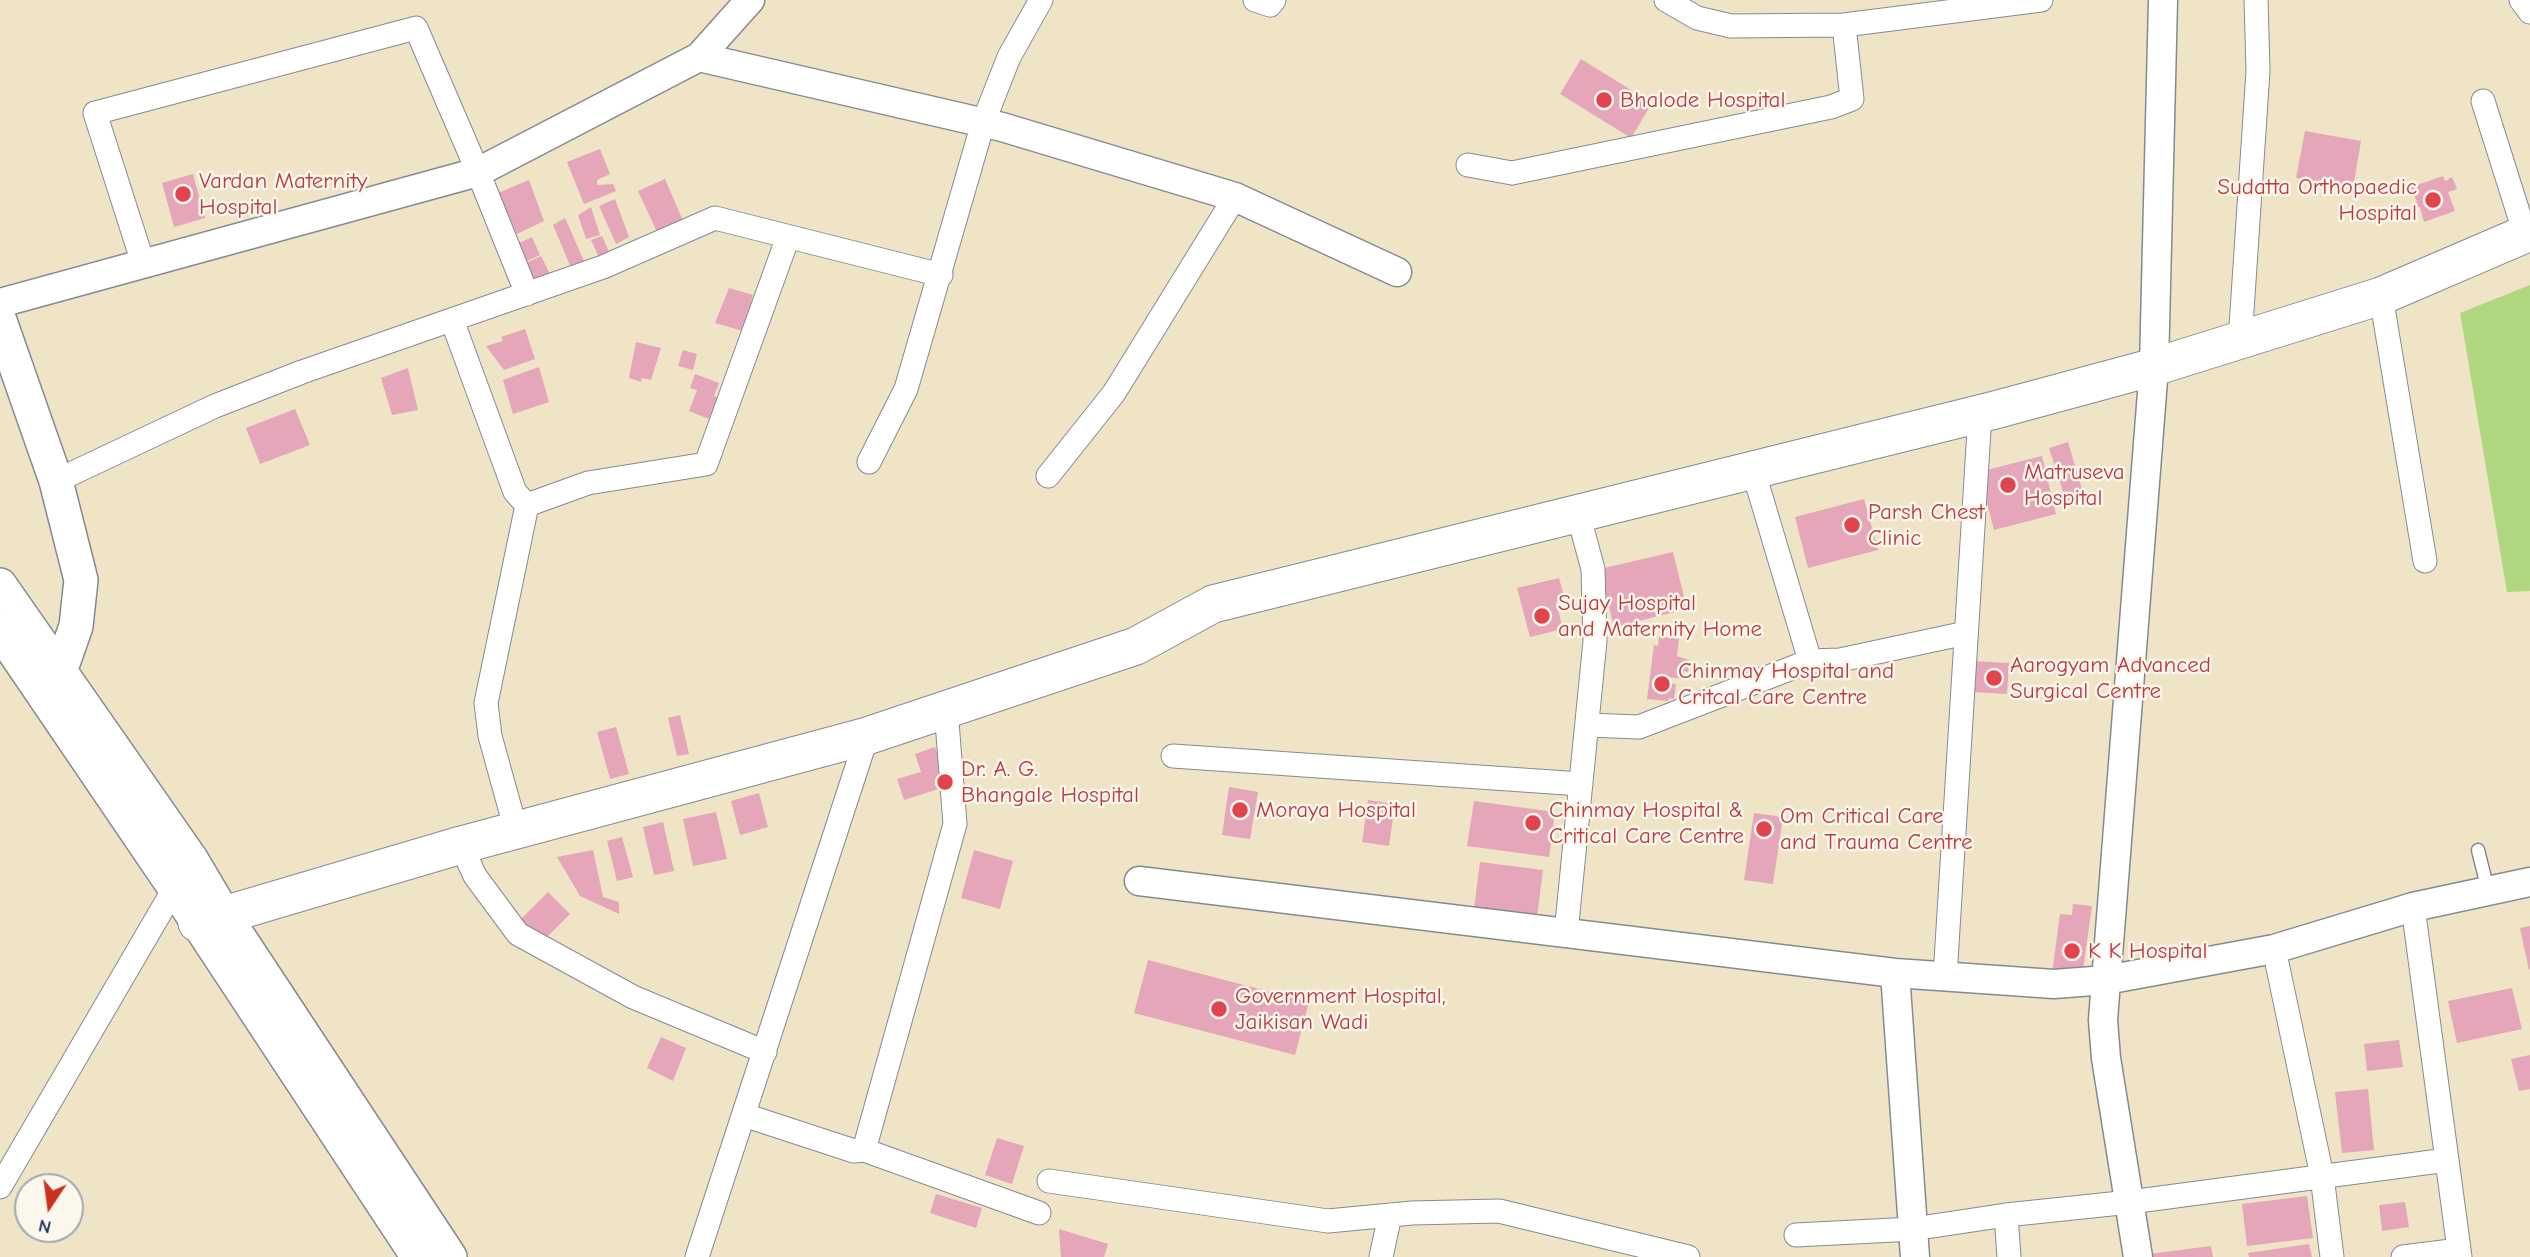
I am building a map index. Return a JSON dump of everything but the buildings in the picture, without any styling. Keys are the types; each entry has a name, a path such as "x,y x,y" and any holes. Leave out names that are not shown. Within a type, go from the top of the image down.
{"main road":[{"path":"210,918 461,845 867,736 1136,646 1213,604 1980,414 2154,368 2381,296 2528,233"},
{"path":"0,321 56,481 82,580 76,625 50,677"},
{"path":"0,585 50,677 174,887 210,918 450,1257"},
{"path":"0,631 50,677 191,859 210,918 418,1257"}],"street":[{"path":"0,303 478,172 699,57 750,0"},
{"path":"869,462 906,389 984,123 1009,57 1041,0"},
{"path":"1255,0 1270,5 1274,0"},
{"path":"1666,0 1696,18 1731,26 1844,24 2041,0"},
{"path":"2137,1257 2106,1058 2103,1020 2154,368 2163,0"},
{"path":"2240,341 2258,71 2256,0"},
{"path":"2521,0 2530,12"},
{"path":"1468,164 1512,173 1832,107 1852,99 1844,24"},
{"path":"143,263 95,113 416,28 527,295"},
{"path":"699,57 984,123 1235,197 1397,272"},
{"path":"2483,101 2528,233"},
{"path":"1048,476 1114,393 1235,197"},
{"path":"56,481 215,406 302,372 603,267 715,218 941,275"},
{"path":"527,505 588,483 706,464 788,237"},
{"path":"2381,296 2425,561"},
{"path":"452,320 515,492 527,505"},
{"path":"1945,977 1980,414"},
{"path":"1753,470 1810,661"},
{"path":"516,830 490,736 486,702 527,505"},
{"path":"1566,933 1595,641 1593,569 1578,514"},
{"path":"1587,725 1639,727 1810,661 1840,660 1966,633"},
{"path":"864,1150 955,824 946,709"},
{"path":"697,1257 867,736"},
{"path":"1172,756 1581,784"},
{"path":"461,845 475,876 518,934 634,997 765,1052"},
{"path":"0,1187 191,859"},
{"path":"1139,881 1895,973 2054,984 2106,980 2274,949 2413,907 2530,882"},
{"path":"2403,1257 2460,1254 2413,907"},
{"path":"2274,949 2322,1176 2332,1257"},
{"path":"1895,973 1914,1243"},
{"path":"744,1115 854,1151 864,1150 1039,1213"},
{"path":"1796,1235 1914,1243 2006,1215 2130,1202 2447,1160"},
{"path":"1049,1181 1328,1221 1390,1215 1499,1211 1688,1257"},
{"path":"1381,1257 1390,1215"},
{"path":"2006,1215 2009,1257"}],"lane":[{"path":"2478,850 2488,890"}],"green space":[{"path":"2530,285 2530,591 2507,592 2460,313"}],"place":[{"name":"Bhalode Hospital","path":"1604,100"},
{"name":"Vardan Maternity Hospital","path":"183,194"},
{"name":"Sudatta Orthopaedic Hospital","path":"2433,200"},
{"name":"Matruseva Hospital","path":"2008,485"},
{"name":"Parsh Chest Clinic","path":"1852,525"},
{"name":"Sujay Hospital and Maternity Home","path":"1542,616"},
{"name":"Aarogyam Advanced Surgical Centre","path":"1994,678"},
{"name":"Chinmay Hospital and Critcal Care Centre","path":"1662,684"},
{"name":"Dr. A. G. Bhangale Hospital","path":"945,782"},
{"name":"Moraya Hospital","path":"1240,810"},
{"name":"Chinmay Hospital & Critical Care Centre","path":"1533,823"},
{"name":"Om Critical Care and Trauma Centre","path":"1764,829"},
{"name":"K K Hospital","path":"2072,951"},
{"name":"Government Hospital, Jaikisan Wadi","path":"1219,1009"}]}
